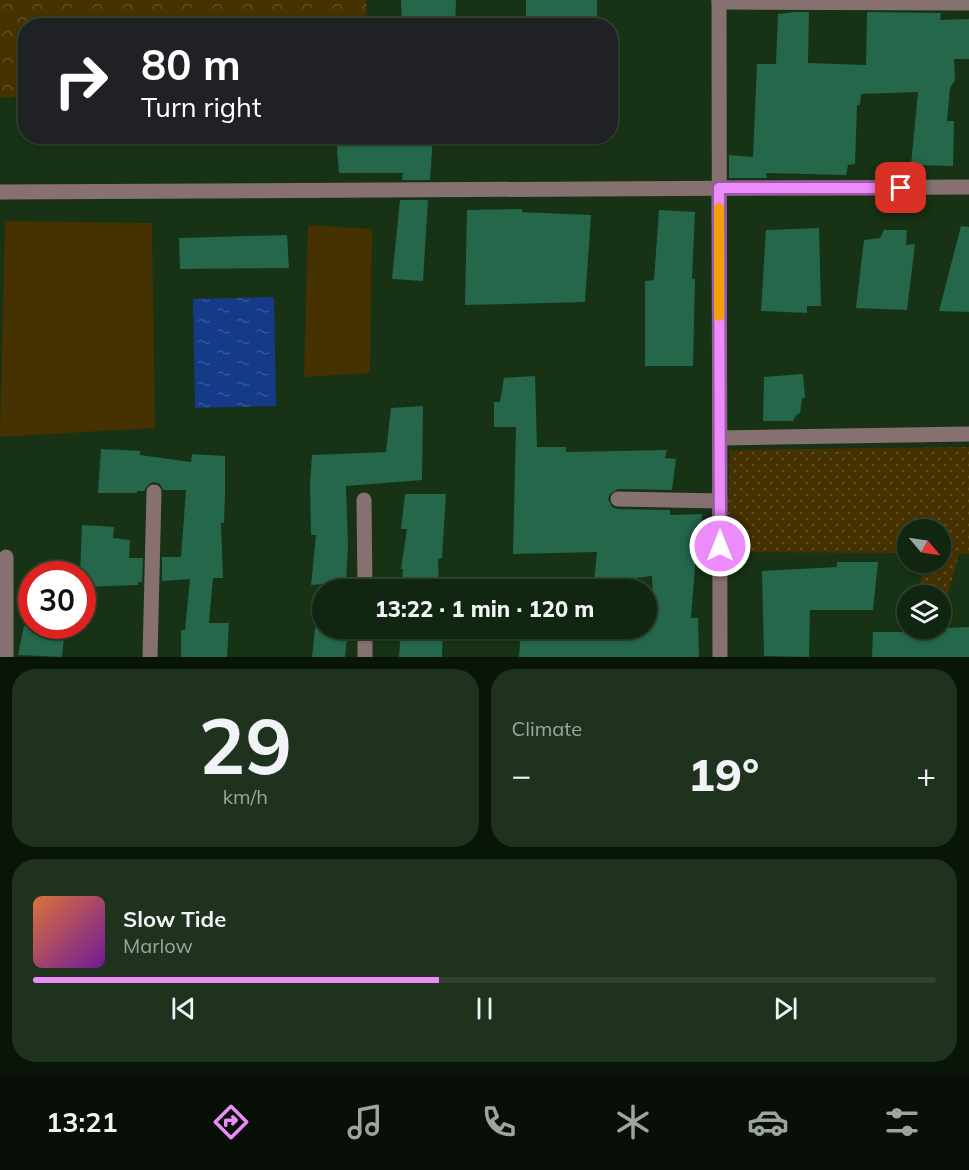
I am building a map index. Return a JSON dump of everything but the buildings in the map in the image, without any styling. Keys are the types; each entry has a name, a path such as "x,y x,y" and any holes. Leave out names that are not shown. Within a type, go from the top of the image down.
{"street":[{"path":"720,657 719,1 969,3"},
{"path":"0,192 969,187"},
{"path":"720,438 969,434"},
{"path":"150,657 154,492"},
{"path":"618,499 720,501"},
{"path":"364,500 364,579"},
{"path":"6,557 6,657"},
{"path":"365,639 365,657"}],"green space":[{"path":"0,0 366,0 367,18 18,18 18,97 0,98"},
{"path":"5,221 152,223 155,428 0,437"},
{"path":"308,225 372,229 370,373 304,377"},
{"path":"969,447 969,554 959,554 951,585 920,585 923,573 951,573 951,519 897,519 897,553 727,552 730,450"}],"water":[{"path":"274,297 276,406 195,408 193,299"}],"slow traffic":[{"path":"719,208 719,316"}],"route":[{"path":"720,546 719,188 901,188"}]}
